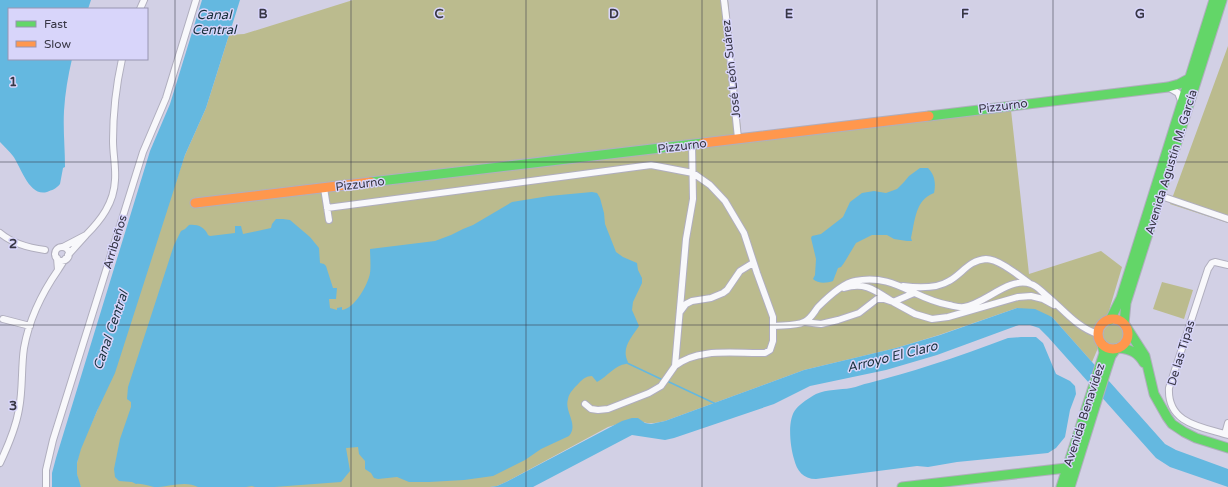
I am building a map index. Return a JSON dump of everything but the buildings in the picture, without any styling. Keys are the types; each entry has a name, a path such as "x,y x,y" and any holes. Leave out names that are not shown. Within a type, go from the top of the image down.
{"street":[{"name":"Arribeños","path":"46,487 46,470 53,440 143,152 166,98 196,0"},
{"name":"José León Suárez","path":"724,0 738,138"},
{"name":"Avenida Agustín M. García","path":"1110,320 1121,298 1214,0"},
{"name":"Avenida Agustín M. García","path":"1125,326 1124,315 1126,303 1222,0"},
{"path":"0,463 12,435 19,408 23,354 30,326 46,289 58,270 67,257 102,217 111,201 115,172 113,124 116,88 122,60"},
{"name":"Pizzurno","path":"195,203 1168,87 1179,84 1190,78"},
{"path":"1168,87 1178,93 1182,103"},
{"path":"675,366 686,239 693,199 692,144"},
{"path":"327,208 651,165 693,173 710,185 725,201 744,233 773,318 773,341 770,350 765,353 719,353 692,357 675,366 663,384 649,393 608,410 591,409 585,404"},
{"path":"324,188 329,220"},
{"path":"1161,196 1228,219"},
{"path":"0,233 23,246 58,252 67,249 67,257"},
{"path":"58,252 86,235"},
{"path":"58,252 61,260 67,257"},
{"path":"58,252 58,270"},
{"path":"900,286 919,288 948,282 976,261 987,259 1000,263 1038,288 1070,317 1092,332 1098,334"},
{"name":"De las Tipas","path":"1226,435 1186,421 1174,409 1169,394 1169,388 1208,269 1212,262 1228,265"},
{"path":"680,312 686,304 692,301 711,298 723,293 727,290 740,271 754,263"},
{"path":"804,322 810,318 818,307 835,291 852,281 864,279 886,280 940,304 962,308 976,304 992,293 1010,286 1022,283 1031,284"},
{"path":"835,291 850,286 862,285 870,287 915,314 932,319 948,317 1018,297 1031,296 1043,299 1061,309"},
{"path":"774,326 804,322 821,324 838,320 859,313 878,300 884,299 893,302 914,293"},
{"path":"1,319 30,326"},
{"path":"1147,368 1134,352 1126,348 1111,349 1102,344 1098,334 1102,325 1110,320 1120,321 1125,326 1145,355 1147,368 1159,404 1164,414 1172,423 1189,434 1228,448"},
{"path":"1118,348 1126,342 1128,332 1125,326"},
{"name":"Avenida Benavídez","path":"1061,487 1071,467 1104,366 1102,344"},
{"name":"Avenida Benavídez","path":"1104,366 1118,348"},
{"path":"1226,435 1228,423"},
{"path":"902,487 926,486 1071,467"},
{"name":"Avenida Benavídez","path":"1070,487 1071,467"}],"green space":[{"path":"353,0 728,0 742,142 1011,110 1029,274 1101,251 1122,267 1108,314 1096,326 1094,335 1098,348 1092,362 1052,317 1017,308 896,348 804,370 665,421 647,423 640,421 637,418 608,427 497,486 81,487 77,468 81,448 97,411 185,155 206,108 229,35 244,34"},
{"path":"1228,46 1228,223 1170,204"},
{"path":"1162,282 1193,290 1184,319 1153,309"},
{"path":"1114,324 1122,327 1125,335 1122,343 1114,346 1106,343 1103,335 1106,327"}],"water":[{"path":"0,0 91,0 88,8 8,8 8,60 72,60 64,111 65,167 63,168 60,184 47,192 35,190 26,180 13,156 0,142"},
{"name":"Canal Central","path":"202,0 240,0 206,108 185,155 115,373 81,449 77,463 77,474 81,487 52,487 52,473 56,458 150,151 170,104"},
{"path":"920,168 928,168 935,183 935,190 934,193 928,196 919,206 911,238 912,241 894,239 887,235 872,235 856,243 844,263 838,268 833,281 825,283 815,281 813,279 815,275 816,259 811,238 812,236 821,234 843,217 850,202 862,193 874,191 886,193 897,189 909,176"},
{"path":"592,192 597,193 600,198 605,224 616,252 637,263 638,270 642,278 642,283 633,302 632,310 639,326 626,348 626,357 628,362 626,364 618,367 597,382 592,376 586,377 571,393 567,404 572,422 572,431 569,436 541,449 525,460 493,476 464,480 409,482 397,477 374,478 371,473 365,469 365,461 359,454 358,447 346,448 350,471 341,482 274,487 198,487 182,484 154,487 132,482 119,481 115,477 114,469 120,439 131,407 131,402 127,399 128,387 174,245 181,231 189,225 200,227 210,236 235,233 235,226 241,226 243,234 271,228 276,219 290,220 310,237 319,248 320,263 326,266 333,288 337,288 336,299 329,299 330,308 337,310 337,308 342,307 342,310 347,309 356,301 369,278 370,249 435,241 473,225 512,202 549,196"},
{"name":"Arroyo El Claro","path":"1017,308 1035,309 1052,317 1165,444 1176,450 1228,469 1228,487 1170,467 1156,458 1039,328 1030,325 1019,325 937,355 886,370 810,386 774,404 674,438 665,440 632,435 533,487 490,487 506,482 622,421 638,418 645,423 651,424 665,421 804,370 896,348 940,335"},
{"path":"1036,337 1043,343 1056,374 1070,381 1075,386 1076,394 1070,410 1065,437 1056,448 1048,453 957,462 928,467 917,466 816,479 808,478 799,471 795,463 791,447 791,419 793,413 798,407 816,394 825,391 856,387 941,362 1008,338"}],"waterway":[{"path":"627,363 663,380"},
{"path":"667,381 716,404"}],"traffic: fast":[{"path":"1110,320 1121,298 1214,0"},
{"path":"1124,324 1126,303 1222,0"},
{"path":"929,116 1168,87 1179,84 1190,78"},
{"path":"371,182 703,143"},
{"path":"1127,328 1145,356 1154,394 1172,424 1196,438 1228,448"},
{"path":"1061,487 1104,353 1102,344"},
{"path":"1119,348 1134,352 1144,363"},
{"path":"1070,487 1107,368 1111,356 1116,349"},
{"path":"902,487 1075,467"}],"traffic: slow":[{"path":"703,143 929,116"},
{"path":"195,203 371,182"},
{"path":"1113,319 1119,320 1127,328 1128,334 1127,340 1119,348 1113,349 1107,348 1099,340 1098,334 1099,328 1107,320 1113,319"}]}
